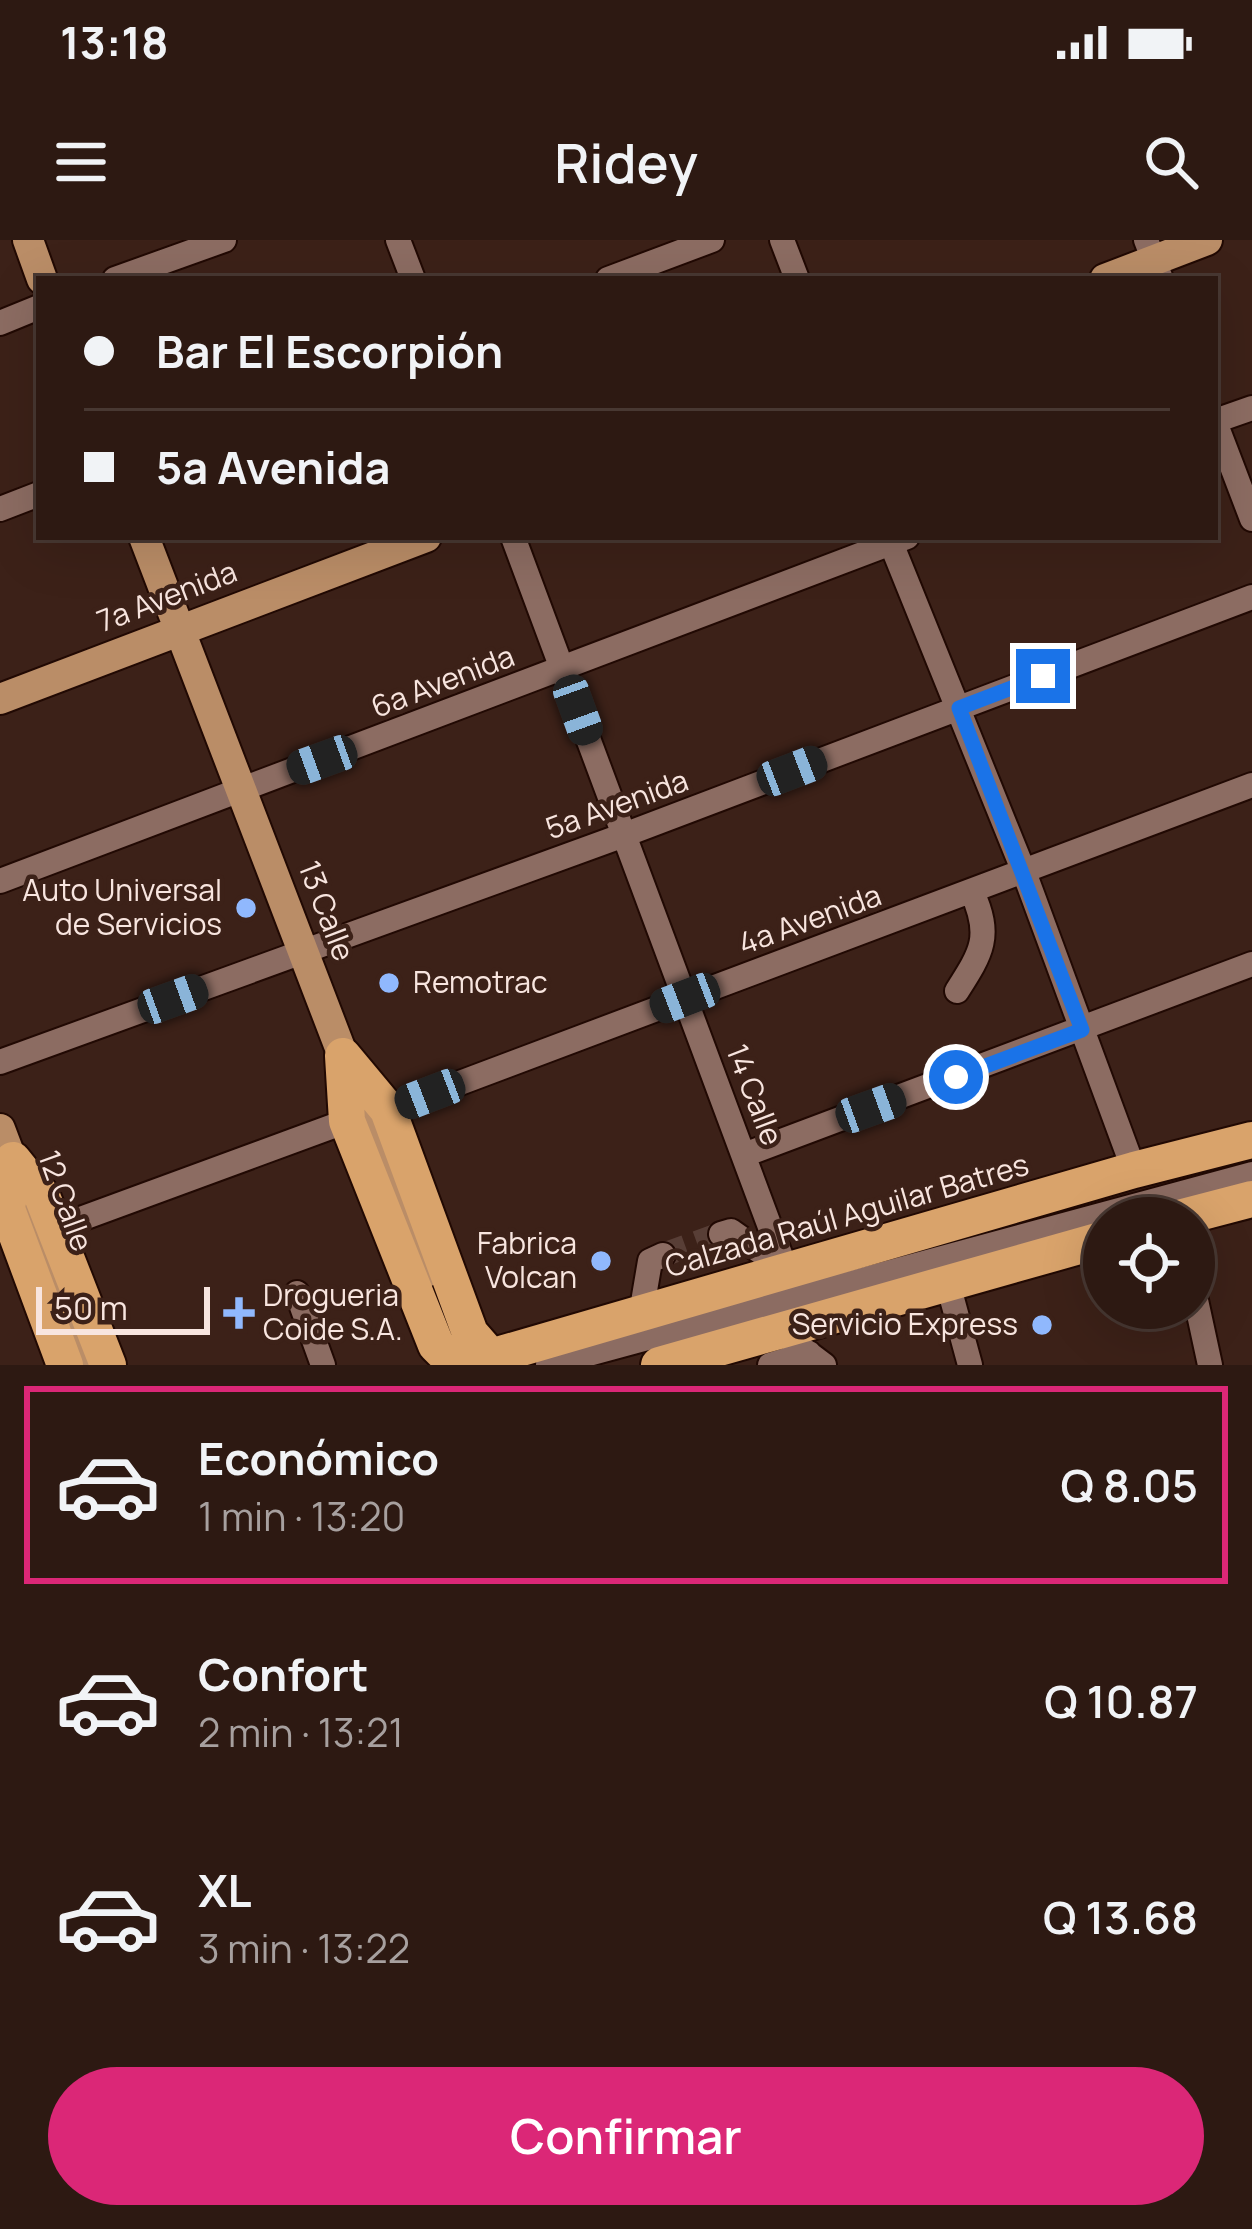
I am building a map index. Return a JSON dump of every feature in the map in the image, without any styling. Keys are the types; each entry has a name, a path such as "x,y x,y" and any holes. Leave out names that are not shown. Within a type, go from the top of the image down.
{"highway":[{"path":"343,1056 388,1110 470,1334 474,1362 448,1357 436,1345 347,1121 343,1056"},
{"name":"Calzada Raúl Aguilar Batres","path":"474,1362 1134,1169 1252,1140"},
{"path":"6,1145 42,1196 108,1365"},
{"path":"6,1145 10,1258 65,1365"},
{"path":"1215,1209 1252,1199"},
{"path":"658,1365 775,1348 948,1284 1083,1245"}],"main road":[{"path":"28,240 41,276"},
{"path":"1113,276 1208,240"},
{"name":"13 Calle","path":"146,540 441,1311"},
{"name":"7a Avenida","path":"0,699 418,540"},
{"name":"12 Calle","path":"6,1145 89,1365"}],"street":[{"path":"124,276 224,240"},
{"path":"398,240 412,276"},
{"path":"616,276 712,240"},
{"path":"782,240 796,276"},
{"path":"0,323 36,308"},
{"path":"1218,421 1252,408"},
{"path":"1218,430 1252,519"},
{"path":"0,509 36,495"},
{"name":"14 Calle","path":"513,540 787,1270"},
{"path":"899,540 1134,1169"},
{"name":"6a Avenida","path":"0,881 899,540"},
{"name":"5a Avenida","path":"0,1062 624,835 1252,597"},
{"name":"4a Avenida","path":"388,1110 1252,784"},
{"path":"957,991 983,941 982,916 972,892"},
{"path":"744,1155 1252,964"},
{"path":"56,1228 347,1121"},
{"path":"548,1365 1252,1174"},
{"path":"767,1218 726,1233 787,1270"},
{"path":"641,1314 650,1261 663,1255"},
{"path":"948,1284 970,1365"},
{"path":"297,1293 323,1365"},
{"path":"1202,1329 1210,1365"},
{"path":"775,1348 817,1359"}],"tunnel":[{"path":"663,1255 721,1234"}],"place":[{"name":"Auto Universal de Servicios","path":"246,908"},
{"name":"Remotrac","path":"389,983"},
{"name":"Fabrica Volcan","path":"601,1261"},
{"name":"Drogueria Coide S.A.","path":"239,1313"},
{"name":"Servicio Express","path":"1042,1325"}],"route":[{"path":"956,1077 1082,1030 959,708 1043,676"}]}
